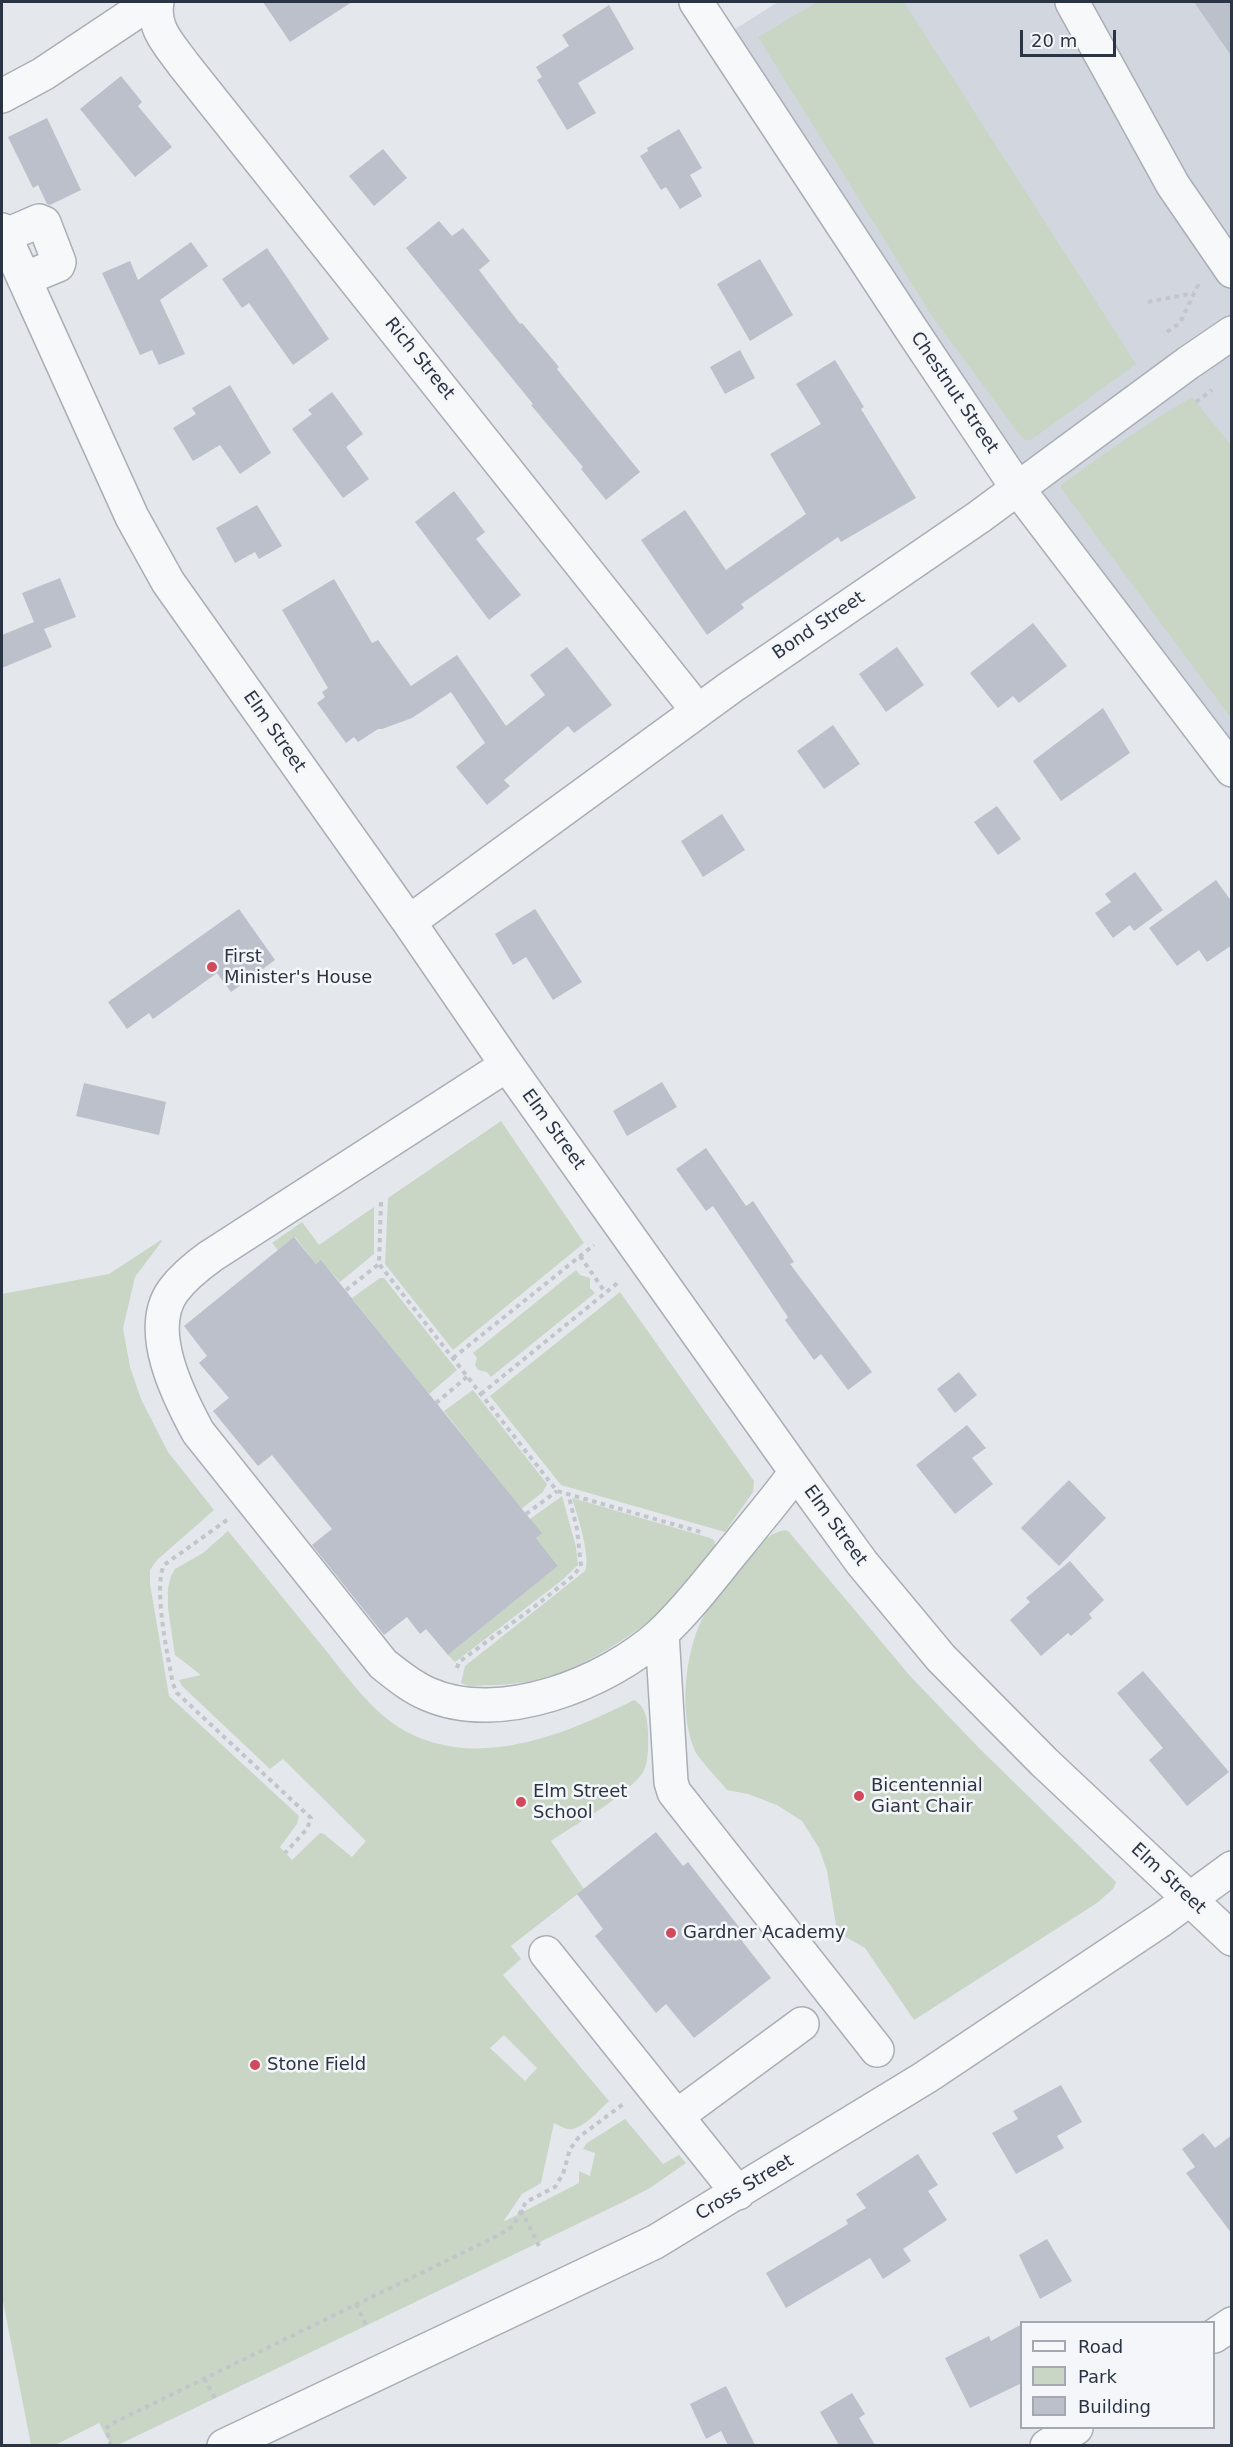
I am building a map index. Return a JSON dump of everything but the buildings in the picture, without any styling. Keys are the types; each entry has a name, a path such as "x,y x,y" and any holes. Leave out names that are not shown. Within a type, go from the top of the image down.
{"street":[{"path":"2,96 43,74 151,2"},
{"name":"Rich Street","path":"157,2 154,15 158,27 184,65 698,711"},
{"name":"Chestnut Street","path":"696,2 1018,489 1232,770"},
{"path":"1072,2 1173,185 1232,271"},
{"name":"Elm Street","path":"3,233 93,436 153,557 208,640 796,1472 862,1563 941,1658 1044,1762 1232,1939"},
{"name":"Bond Street","path":"409,922 698,711 1018,489 1160,383 1232,333"},
{"path":"507,1065 211,1256 190,1272 172,1292 164,1309 162,1329 167,1359 177,1389 198,1432 383,1664 429,1695 477,1705 508,1703 557,1692 586,1681 637,1653 662,1633 739,1544 796,1472"},
{"path":"662,1633 671,1782 674,1792 877,2050"},
{"name":"Cross Street","path":"224,2445 655,2242 926,2077 1190,1899 1232,1868"},
{"path":"546,1953 738,2193"},
{"path":"676,2116 802,2024"},
{"path":"1215,2336 1232,2324"},
{"path":"1047,2445 1073,2429"}],"path":[{"path":"1167,332 1180,323 1198,285 1193,276"},
{"path":"1148,302 1194,293"},
{"path":"381,1202 379,1264 557,1491 739,1544"},
{"path":"453,1358 594,1245"},
{"path":"580,1256 605,1292"},
{"path":"346,1290 379,1264"},
{"path":"481,1394 620,1281"},
{"path":"436,1403 468,1376"},
{"path":"526,1514 557,1491"},
{"path":"449,1700 459,1662 542,1601 573,1576 581,1566 577,1529 568,1494"},
{"path":"254,1500 164,1565 160,1574 160,1596 172,1676 177,1693 311,1818 307,1829 285,1853"},
{"path":"111,2445 106,2428 109,2425 499,2235 513,2226 520,2209 526,2202 555,2187 563,2174 570,2149 579,2137 650,2084"},
{"path":"520,2209 539,2246"},
{"path":"356,2304 367,2327"},
{"path":"204,2378 216,2400"}],"shaded area":[{"path":"778,2 1231,2 1231,750 1039,494 729,33"}],"green space":[{"path":"817,2 904,2 1136,364 1031,440 1022,438 932,316 758,37"},
{"path":"1192,397 1231,445 1231,718 1061,488 1061,485 1109,451"},
{"path":"501,1121 584,1243 453,1350 385,1264 388,1198"},
{"path":"374,1207 374,1254 340,1282 321,1261 316,1264 295,1237 278,1250 272,1243 302,1222 319,1245"},
{"path":"162,1241 135,1277 123,1328 130,1367 141,1399 168,1452 214,1510 157,1560 150,1570 150,1584 169,1696 299,1816 297,1824 280,1847 292,1860 320,1833 352,1857 366,1841 283,1759 270,1769 182,1686 179,1680 201,1675 175,1655 168,1608 168,1588 171,1576 175,1569 203,1553 228,1531 360,1693 381,1714 405,1731 433,1743 462,1748 492,1748 551,1735 580,1725 634,1700 643,1709 648,1726 648,1750 645,1768 640,1777 618,1797 551,1841 584,1889 511,1946 521,1959 503,1975 609,2101 579,2127 568,2129 554,2123 541,2183 522,2194 503,2222 579,2183 579,2171 590,2176 595,2153 583,2149 587,2143 625,2119 663,2164 679,2155 686,2163 650,2188 623,2202 118,2445 111,2445 99,2423 55,2445 31,2445 2,2296 2,1294 109,1274","holes":["504,2035 537,2068 525,2081 490,2048"]},
{"path":"576,1270 580,1275 590,1278 590,1288 595,1293 491,1377 487,1372 478,1370 475,1365 477,1358 473,1353"},
{"path":"380,1278 384,1278 457,1370 429,1394 352,1298"},
{"path":"620,1292 754,1481 753,1492 725,1532 561,1485 490,1396"},
{"path":"473,1390 547,1484 543,1492 521,1509 444,1411"},
{"path":"562,1496 576,1547 578,1565 561,1581 455,1662 448,1655 558,1566 536,1538 530,1519"},
{"path":"572,1498 710,1538 714,1540 716,1547 696,1578 667,1607 628,1637 585,1662 547,1678 528,1682 469,1686 461,1683 465,1666 585,1571 585,1546"},
{"path":"785,1530 911,1677 979,1748 1116,1882 1113,1889 1097,1903 914,2020 865,1948 844,1936 836,1925 827,1871 819,1848 802,1821 777,1805 748,1794 727,1790 695,1751 689,1732 685,1702 687,1671 701,1621 719,1593 756,1547 769,1536"}],"place":[{"name":"First Minister's House","path":"212,967"},
{"name":"Bicentennial Giant Chair","path":"859,1796"},
{"name":"Elm Street School","path":"521,1802"},
{"name":"Gardner Academy","path":"671,1933"},
{"name":"Stone Field","path":"255,2065"}]}
